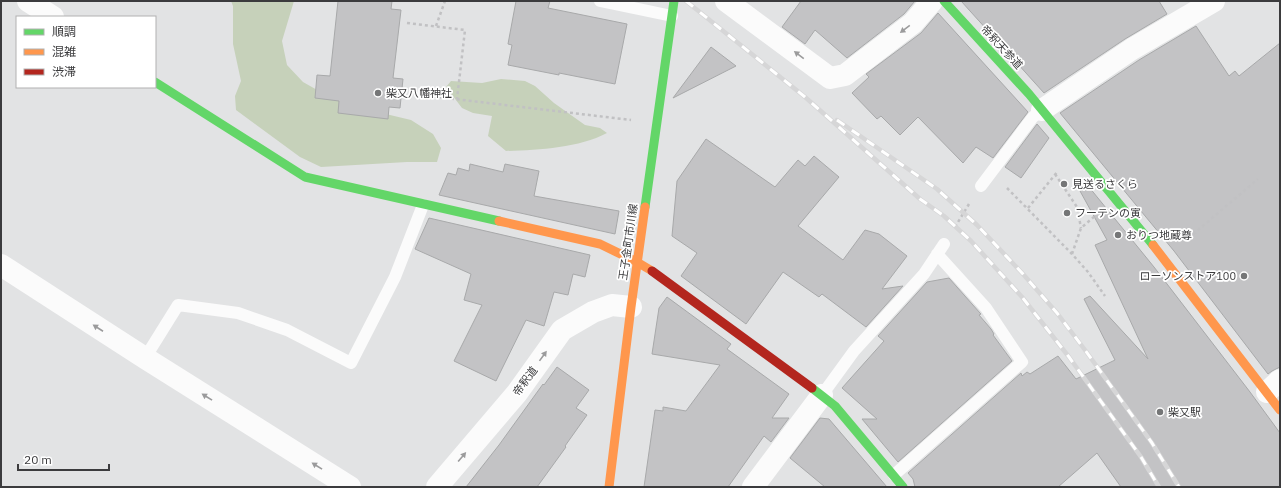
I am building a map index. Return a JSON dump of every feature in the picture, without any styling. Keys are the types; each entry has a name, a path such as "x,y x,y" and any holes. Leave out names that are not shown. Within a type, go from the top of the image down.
{"street":[{"path":"28,1 51,16"},
{"name":"王子金町市川線","path":"609,487 637,262 674,1"},
{"path":"726,1 830,78 845,75 913,23 932,1"},
{"name":"帝釈天参道","path":"944,1 1030,94 1114,199 1273,386 1280,410"},
{"path":"1042,110 1132,48 1214,1"},
{"path":"156,83 305,177 600,244 637,262 658,275 822,395 835,406 903,487"},
{"path":"1,265 350,487"},
{"name":"帝釈道","path":"437,487 517,393 562,330 592,312 612,305 631,307"},
{"path":"753,487 822,395"}],"lane":[{"path":"600,1 672,16"},
{"path":"981,186 1033,117 1042,110"},
{"path":"145,358 178,305 238,313 287,330 351,363 395,277 423,204"},
{"path":"822,395 854,351 924,274 940,249 986,308 1022,362 894,476"}],"path":[{"path":"436,26 445,1"},
{"path":"407,22 465,30 457,99"},
{"path":"421,95 638,120"},
{"path":"1028,208 1074,150"},
{"path":"992,172 1072,254 1088,272 1105,296"},
{"path":"1055,174 1077,207 1081,228"},
{"path":"1164,259 1258,179"},
{"path":"940,249 981,186"},
{"path":"1072,254 1081,228 1114,199"}],"green space":[{"path":"231,1 294,1 282,41 287,65 303,82 326,95 369,110 411,120 433,134 441,148 437,162 407,162 321,167 300,157 236,110 235,96 241,81 233,44 233,6"},
{"path":"501,79 525,81 535,86 554,103 585,125 600,128 607,133 584,142 571,145 545,149 506,151 488,136 492,116 473,113 462,108 446,87 451,81 482,83"}],"building":[{"path":"338,1 392,1 391,9 401,10 393,78 403,79 400,108 389,107 388,119 338,113 339,101 315,98 317,75 330,76"},
{"path":"516,1 550,1 548,8 627,24 615,84 508,65 512,45 508,44"},
{"path":"801,1 915,1 904,14 847,58 815,30 805,44 782,27"},
{"path":"961,1 1159,1 1167,14 1125,39 1044,93"},
{"path":"938,13 1028,112 993,158 976,147 963,163 918,117 900,135 881,116 877,119 852,93 869,77 866,74 921,33"},
{"path":"1196,26 1229,76 1235,71 1239,76 1280,43 1280,367 1268,374 1174,251 1060,113 1139,60"},
{"path":"711,47 736,66 673,98"},
{"path":"1037,124 1049,138 1021,178 1005,167"},
{"path":"706,139 775,187 798,160 805,166 814,156 839,177 798,226 843,260 865,230 879,234 907,256 882,289 903,286 866,327 822,294 819,297 783,272 746,324 681,276 697,253 672,236 677,181"},
{"path":"470,164 503,172 505,164 539,171 534,196 619,211 615,234 439,195 448,173 456,175 458,168 469,171"},
{"path":"1089,187 1154,267 1280,433 1280,487 1121,487 1097,453 1058,487 915,487 913,479 908,473 1021,373 1022,376 1027,372 1030,374 1058,356 1076,379 1115,360 1084,299 1090,296 1148,359 1095,245 1107,240 1080,191"},
{"path":"429,218 590,255 585,277 573,274 568,295 554,292 544,326 526,320 496,381 454,361 482,305 464,300 471,274 415,249"},
{"path":"949,278 981,314 979,315 991,329 994,334 993,335 1012,361 898,462 862,419 877,419 842,388 884,341 878,336 927,282"},
{"path":"667,297 731,344 727,349 789,394 772,418 789,418 771,442 764,436 728,487 644,487 655,410 663,411 663,407 686,411 720,365 652,354 659,308"},
{"path":"557,367 589,390 576,408 587,415 537,487 466,487 499,445"},
{"path":"820,418 829,419 887,487 825,487 790,458"}],"railway":[{"path":"686,1 805,97 920,199 944,216 971,241 1022,297 1069,357 1141,457 1159,487"},
{"path":"837,120 937,189 977,225 1023,274 1057,313 1085,350 1152,443 1179,487"}],"traffic: fast":[{"path":"645,207 674,1"},
{"path":"944,1 1029,94 1153,245"},
{"path":"156,83 305,177 499,221"},
{"path":"812,388 835,406 903,487"}],"traffic: slow":[{"path":"609,487 645,207"},
{"path":"499,221 600,244 652,271"},
{"path":"1153,245 1280,410"}],"traffic: jam":[{"path":"652,271 812,388"}],"place":[{"name":"柴又八幡神社","path":"378,93"},
{"name":"見送るさくら","path":"1064,184"},
{"name":"フーテンの寅","path":"1067,213"},
{"name":"おりつ地蔵尊","path":"1118,235"},
{"name":"ローソンストア100","path":"1244,276"},
{"name":"柴又駅","path":"1160,412"}]}
